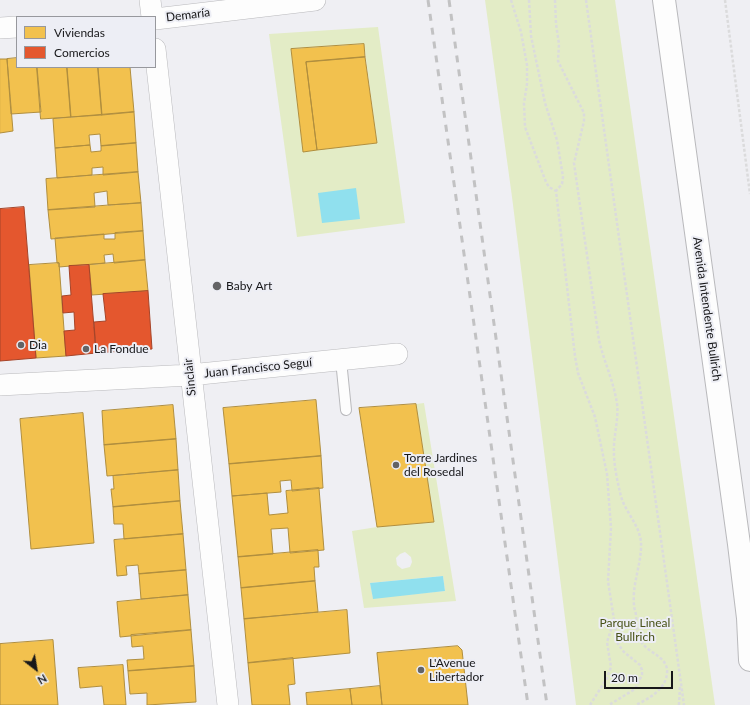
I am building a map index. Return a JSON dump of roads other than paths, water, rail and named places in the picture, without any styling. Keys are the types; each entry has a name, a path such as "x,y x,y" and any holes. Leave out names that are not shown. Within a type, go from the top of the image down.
{"main road":[{"name":"Avenida Intendente Bullrich","path":"664,0 749,621 750,660"}],"street":[{"path":"150,0 152,16"},
{"name":"Demaría","path":"156,18 315,0"},
{"path":"0,28 16,27"},
{"name":"Sinclair","path":"156,58 190,375 228,705"},
{"name":"Juan Francisco Seguí","path":"0,385 190,375 397,354"}],"lane":[{"path":"341,360 346,410"}],"water":[{"path":"356,188 360,219 322,223 318,193"},
{"path":"443,576 445,591 373,599 370,583"}],"railway":[{"path":"428,0 528,705"},
{"path":"449,0 547,705"}],"place":[{"name":"Baby Art","path":"217,286"},
{"name":"Dia","path":"21,345"},
{"name":"La Fondue","path":"86,349"},
{"name":"Torre Jardines del Rosedal","path":"396,465"},
{"name":"L'Avenue Libertador","path":"421,670"}],"park label":[{"name":"Parque Lineal Bullrich","path":"635,630"}]}
